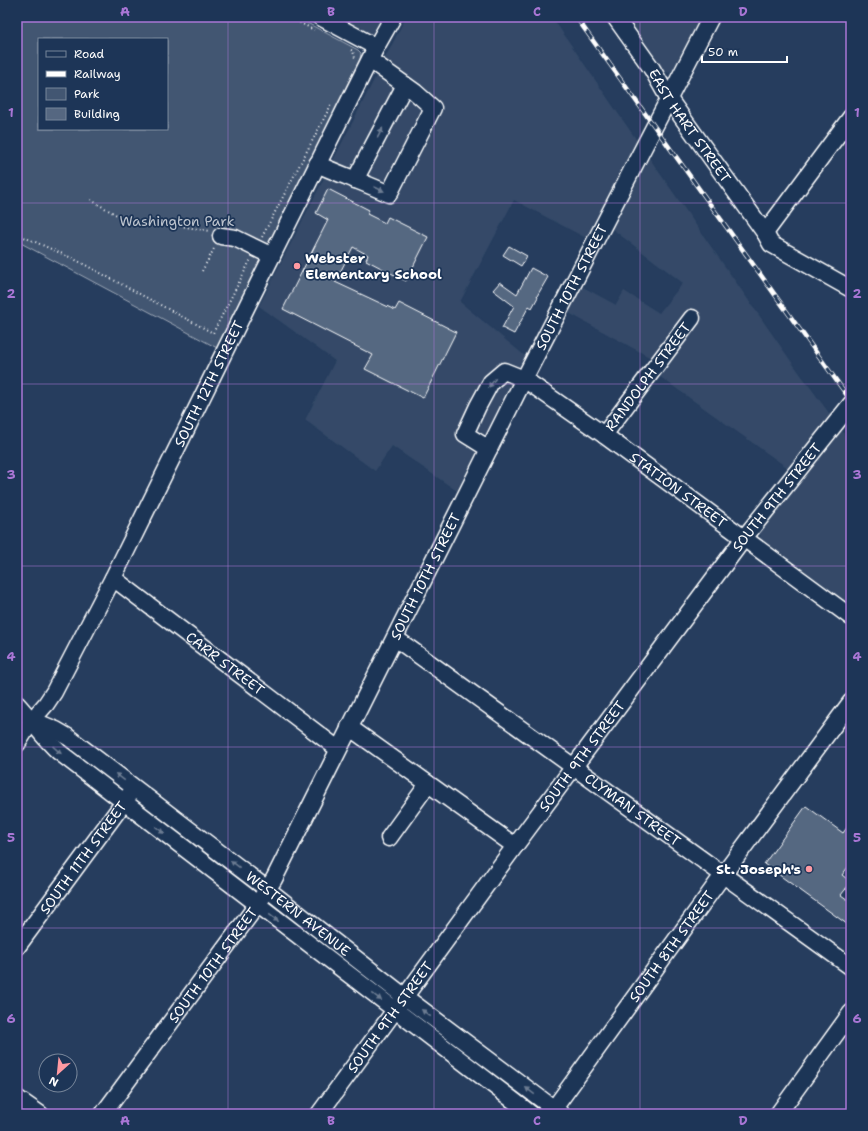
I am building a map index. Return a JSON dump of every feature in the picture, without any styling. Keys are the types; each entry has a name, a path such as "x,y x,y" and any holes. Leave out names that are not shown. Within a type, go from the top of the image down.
{"street":[{"name":"SOUTH 12TH STREET","path":"17,744 32,720 54,692 113,578 272,256 393,17"},
{"name":"EAST HART STREET","path":"615,17 652,69 669,99 765,233 771,244 851,290"},
{"name":"SOUTH 10TH STREET","path":"103,1114 257,905 280,866 524,379 711,17"},
{"path":"317,24 373,54 405,85 433,108 389,194 364,182 343,176 318,164"},
{"path":"355,180 405,85"},
{"path":"765,233 851,117"},
{"path":"220,236 235,238 272,256"},
{"name":"RANDOLPH STREET","path":"604,435 692,318"},
{"name":"STATION STREET","path":"489,449 466,434 478,406 491,382 504,371 524,379 604,435 851,617"},
{"name":"SOUTH 9TH STREET","path":"319,1114 574,766 744,538 851,404"},
{"name":"CARR STREET","path":"113,578 338,749"},
{"name":"CLYMAN STREET","path":"395,638 851,967"},
{"name":"SOUTH 8TH STREET","path":"555,1112 723,875 851,702"},
{"name":"WESTERN AVENUE","path":"17,704 32,720 47,741 59,752 531,1114"},
{"name":"WESTERN AVENUE","path":"32,720 56,730 68,737 555,1112"},
{"path":"349,727 515,846"},
{"path":"389,838 428,784"},
{"name":"SOUTH 11TH STREET","path":"17,947 135,788"},
{"path":"778,1114 851,1013"},
{"path":"17,1098 40,1114"}],"path":[{"path":"289,17 317,24"},
{"path":"346,48 353,51 356,57 352,64"},
{"path":"17,234 74,259 213,333 333,100"},
{"path":"91,200 134,225 162,223 214,231 220,236 202,271"},
{"path":"847,879 851,877"},
{"path":"846,889 851,890"}],"shaded area":[{"path":"326,17 388,17 376,38"},
{"path":"406,17 552,17 793,364 851,443 851,605 760,538 764,525 802,478 656,374 653,359 567,312 581,286 616,305 624,291 659,313 683,283 597,216 586,238 514,200 460,302 525,356 457,491 392,446 375,471 305,420 335,361 259,306"},
{"path":"623,17 701,17 673,70 669,73 657,66"}],"green space":[{"name":"Washington Park","path":"17,17 296,17 361,53 360,59 219,349 17,241"}],"building":[{"path":"328,189 369,210 367,214 385,223 388,217 428,237 406,281 366,260 368,255 353,247 335,282 395,310 399,303 456,332 423,398 365,369 373,355 283,309 328,220 316,213"},
{"path":"509,246 527,256 521,266 503,255"},
{"path":"531,268 548,277 532,308 529,306 514,334 502,328 514,306 493,290 500,282 517,294"},
{"name":"St. Joseph's","path":"806,806 843,833 851,822 851,863 842,875 851,882 841,895 851,902 851,927 764,864"}],"railway":[{"path":"576,17 851,401"}],"place":[{"name":"Webster Elementary School","path":"297,266"},
{"name":"St. Joseph's","path":"809,869"}]}
